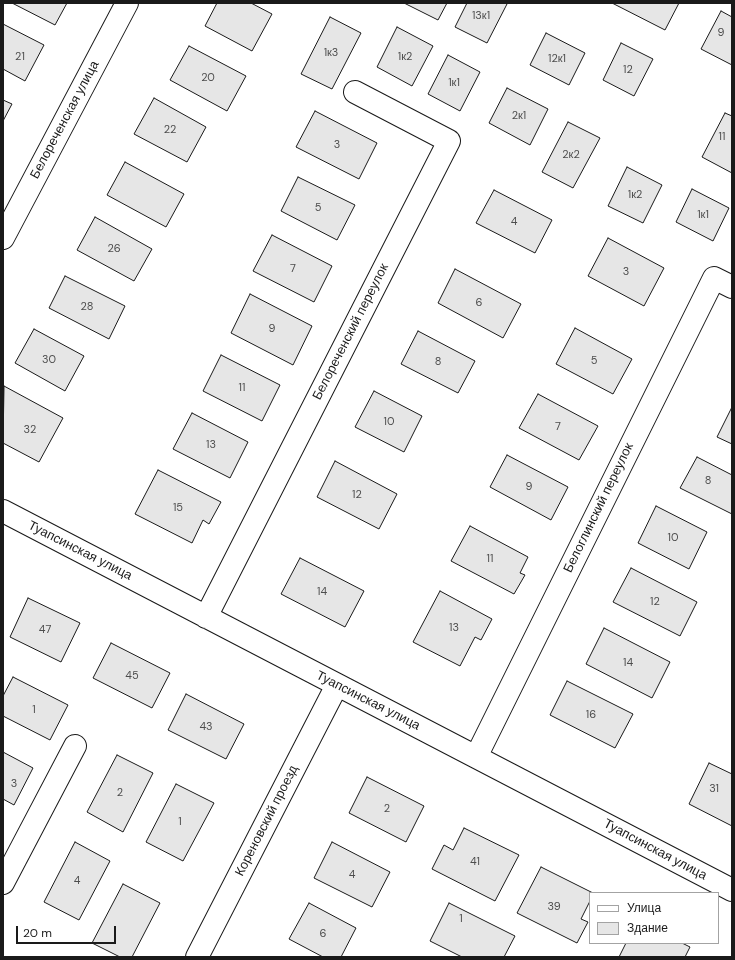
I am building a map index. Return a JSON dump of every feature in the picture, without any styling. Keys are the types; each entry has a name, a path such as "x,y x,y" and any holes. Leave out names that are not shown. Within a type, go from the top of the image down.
{"street":[{"name":"Белореченская улица","path":"3,238 127,3"},
{"name":"Белореченский переулок","path":"206,617 449,141 355,92"},
{"name":"Белоглинский переулок","path":"476,757 714,278 732,288"},
{"name":"Туапсинская улица","path":"3,511 732,890"},
{"name":"Кореновский проезд","path":"197,957 337,685"},
{"path":"3,882 75,746"}],"building":[{"path":"12,3 67,3 55,25"},
{"path":"217,3 251,3 272,14 252,51 205,26"},
{"path":"404,3 447,3 438,20"},
{"path":"467,3 507,4 487,43 455,27"},
{"path":"612,3 679,3 665,30"},
{"path":"721,11 732,17 732,65 701,49"},
{"path":"330,17 361,33 332,89 301,74"},
{"path":"3,24 44,45 25,81 3,69"},
{"path":"397,27 433,46 412,86 377,67"},
{"path":"546,33 585,53 569,85 530,65"},
{"path":"621,43 653,59 634,96 603,80"},
{"path":"189,46 246,76 227,111 170,80"},
{"path":"448,55 480,72 460,111 428,94"},
{"path":"507,88 548,109 530,145 489,123"},
{"path":"154,98 206,127 187,162 134,134"},
{"path":"3,100 12,104 3,121"},
{"path":"315,111 377,143 359,179 296,147"},
{"path":"725,113 732,116 732,173 702,157"},
{"path":"568,122 600,138 573,188 542,172"},
{"path":"125,162 184,194 166,227 107,195"},
{"path":"627,167 662,185 643,223 608,206"},
{"path":"298,177 355,205 337,240 281,211"},
{"path":"692,189 729,208 713,241 676,222"},
{"path":"494,190 552,220 535,253 476,223"},
{"path":"95,217 152,249 134,281 77,250"},
{"path":"272,235 332,266 314,302 253,271"},
{"path":"608,238 664,268 644,306 588,276"},
{"path":"455,269 521,304 503,338 438,303"},
{"path":"65,276 125,306 109,339 49,308"},
{"path":"250,294 312,326 293,365 231,333"},
{"path":"575,328 632,359 613,394 556,364"},
{"path":"34,329 84,356 65,391 15,363"},
{"path":"418,331 475,361 458,393 401,364"},
{"path":"221,355 280,385 262,421 203,391"},
{"path":"4,386 63,418 39,462 3,443"},
{"path":"374,391 422,416 404,452 355,427"},
{"path":"538,394 598,426 579,460 519,428"},
{"path":"732,407 732,444 717,437"},
{"path":"192,413 248,442 230,478 173,449"},
{"path":"507,455 568,487 551,520 490,487"},
{"path":"697,457 732,475 732,514 680,488"},
{"path":"335,461 397,494 379,529 317,497"},
{"path":"158,470 221,502 209,524 203,520 192,543 135,514"},
{"path":"656,506 707,532 689,569 638,543"},
{"path":"470,526 528,557 520,573 525,575 514,594 451,561"},
{"path":"300,558 364,591 345,627 281,594"},
{"path":"631,568 697,602 680,636 613,602"},
{"path":"440,591 492,619 481,640 475,637 460,666 413,642"},
{"path":"28,598 80,623 61,662 10,637"},
{"path":"604,628 670,662 652,698 586,664"},
{"path":"111,643 170,673 152,708 93,678"},
{"path":"13,677 68,705 50,740 3,716 3,696"},
{"path":"567,681 633,714 615,748 550,715"},
{"path":"186,694 244,724 226,759 168,730"},
{"path":"3,752 33,768 14,805 3,799"},
{"path":"117,755 153,773 123,832 87,812"},
{"path":"709,763 732,774 732,826 689,804"},
{"path":"367,777 424,806 406,842 349,813"},
{"path":"176,784 214,803 183,861 146,842"},
{"path":"464,828 519,855 495,901 432,869 444,845 453,850"},
{"path":"75,842 110,861 79,920 44,902"},
{"path":"332,842 390,872 372,907 314,878"},
{"path":"541,867 591,892 589,892 589,903 581,919 588,922 577,943 517,913"},
{"path":"123,884 160,903 132,957 120,957 92,943"},
{"path":"309,903 356,928 341,957 323,957 289,939"},
{"path":"449,903 515,936 504,957 462,957 430,941"},
{"path":"626,944 684,944 690,947 685,957 619,957"}]}
